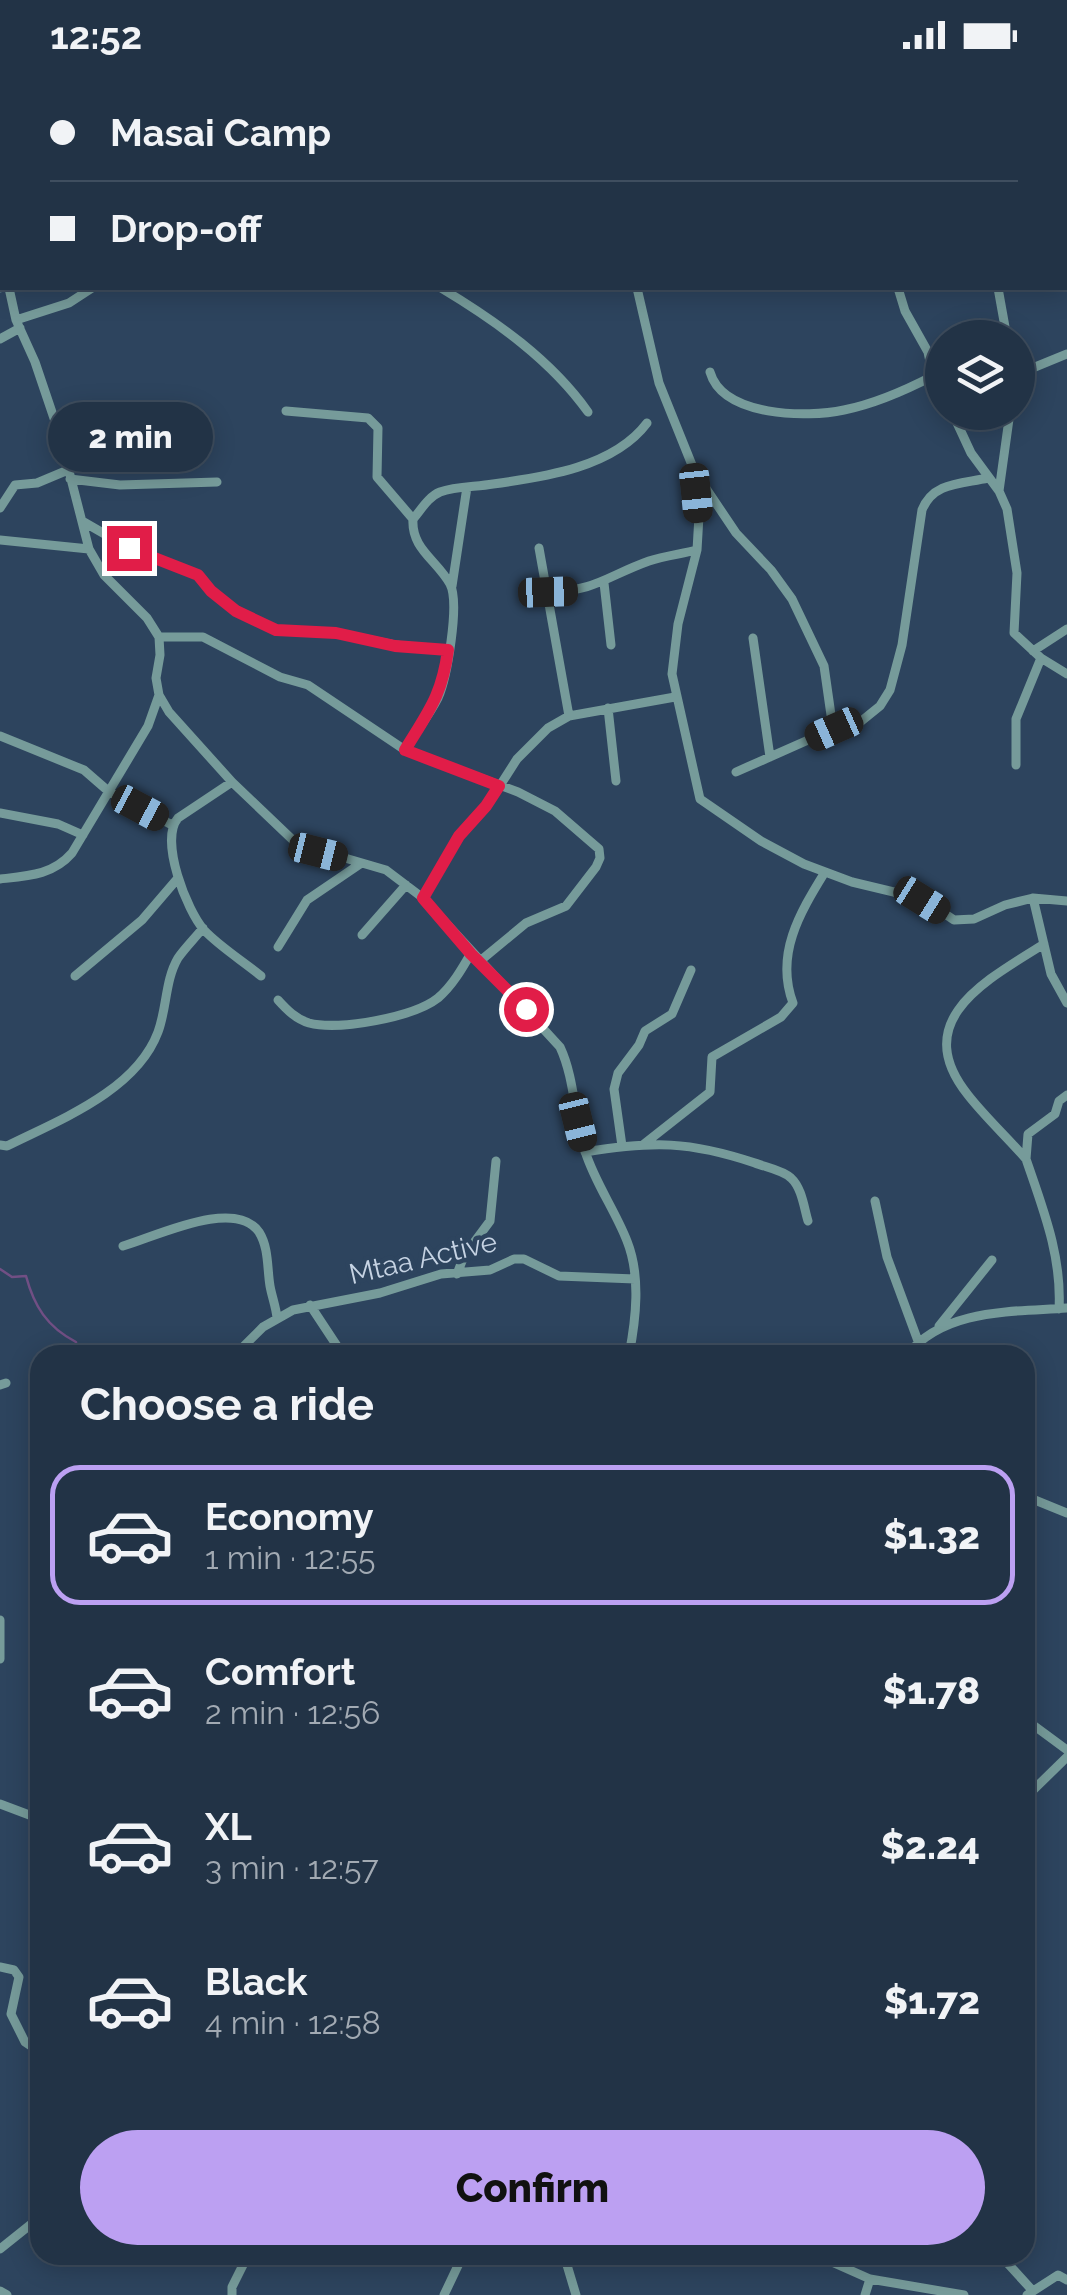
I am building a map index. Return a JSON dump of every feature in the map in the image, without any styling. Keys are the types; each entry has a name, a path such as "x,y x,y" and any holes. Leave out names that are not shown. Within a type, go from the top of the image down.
{"street":[{"path":"5,290 49,404 90,548 104,575 147,618 158,637 159,695 192,741 297,844 386,870 423,898 560,1047 568,1064 586,1152 629,1245 635,1279 632,1345"},
{"path":"0,339 18,324 89,290"},
{"path":"444,290 538,358 561,378 588,412"},
{"path":"637,290 659,383 694,470 736,533 792,599 824,666 834,729"},
{"path":"899,290 905,311 925,347"},
{"path":"998,290 1004,320"},
{"path":"1035,367 1067,354"},
{"path":"710,372 712,381 726,396 752,408 778,412 846,410 925,379"},
{"path":"286,411 346,415 375,423 377,476 413,519"},
{"path":"452,586 412,532 413,519 430,498 442,491 588,464 616,452 636,438 647,423"},
{"path":"960,430 1007,509 1016,554 1014,633 1037,655 1067,674"},
{"path":"999,491 1007,430"},
{"path":"694,470 699,516 697,550 678,624 672,674 700,799 761,841 824,872 922,900 954,920 974,919 1033,898 1067,900"},
{"path":"0,508 15,486 69,475 120,485 216,482"},
{"path":"736,772 834,729 858,723 880,706 890,690 914,580 922,510 928,496 936,490 988,478"},
{"path":"405,750 437,700 444,681 453,614 452,586 467,487"},
{"path":"82,521 129,548 198,575 236,611 276,630 336,633 395,646 448,650"},
{"path":"0,540 90,548"},
{"path":"539,548 569,716"},
{"path":"548,592 574,592 604,583 650,560 697,550"},
{"path":"604,583 611,645"},
{"path":"1016,765 1016,720 1037,655 1044,641 1067,628"},
{"path":"158,637 216,641 263,668 319,691 405,750 554,811 599,849 600,858 566,906 526,923 480,962"},
{"path":"753,638 770,757"},
{"path":"0,879 43,874 64,862 148,726 159,695"},
{"path":"423,898 459,836 486,806 517,759 548,728 569,716 675,697"},
{"path":"608,708 616,781"},
{"path":"0,736 70,763 107,790 172,826"},
{"path":"232,782 172,826 170,845 178,878 202,928 261,976"},
{"path":"0,813 58,824 84,834"},
{"path":"278,948 307,900 360,864"},
{"path":"644,1144 710,1092 712,1057 781,1017 793,1004 786,984 788,942 824,872"},
{"path":"75,976 142,920 178,878"},
{"path":"362,935 406,885"},
{"path":"1033,898 1051,974 1067,1003"},
{"path":"0,1145 8,1146 82,1107 140,1063 156,1036 177,960 202,928"},
{"path":"915,1345 937,1328 969,1317 1063,1308 1055,1247 1026,1159 955,1076 946,1038 954,1010 968,996 1044,944"},
{"path":"278,1000 308,1023 336,1026 382,1018 438,998 471,954"},
{"path":"622,1146 614,1089 618,1073 639,1046 645,1031 672,1014 691,970"},
{"path":"1026,1159 1028,1134 1054,1114 1067,1095"},
{"path":"586,1152 644,1144 689,1144 790,1176 799,1190 808,1221"},
{"path":"456,1274 490,1221 496,1162"},
{"path":"874,1202 887,1257 918,1341"},
{"path":"124,1246 199,1220 235,1218 247,1222 260,1234 270,1264 270,1285 278,1318"},
{"name":"Mtaa Active","path":"247,1345 278,1318 310,1305 380,1293 421,1278 490,1270 514,1259 524,1259 559,1276 635,1279"},
{"path":"937,1328 992,1260"},
{"path":"310,1305 336,1345"},
{"path":"1035,1500 1067,1513"},
{"path":"0,1620 0,1659"},
{"path":"1035,1727 1067,1754 1035,1788"},
{"path":"0,1804 30,1816"},
{"path":"0,1967 14,1970 19,1977 10,2014 30,2045"},
{"path":"0,2249 30,2225"},
{"path":"232,2295 243,2265"},
{"path":"444,2295 459,2265"},
{"path":"567,2265 576,2295"},
{"path":"838,2265 870,2279 964,2295"},
{"path":"1008,2265 1029,2292 1052,2276 1067,2280"},
{"path":"865,2295 870,2279"},
{"path":"0,2291 7,2295"}],"waterway":[{"path":"0,1269 12,1277 26,1276 43,1315 76,1345"}],"route":[{"path":"129,548 198,575 236,611 276,630 336,633 395,646 448,650 437,700 405,750 499,786 459,836 423,898 526,1009"}]}
